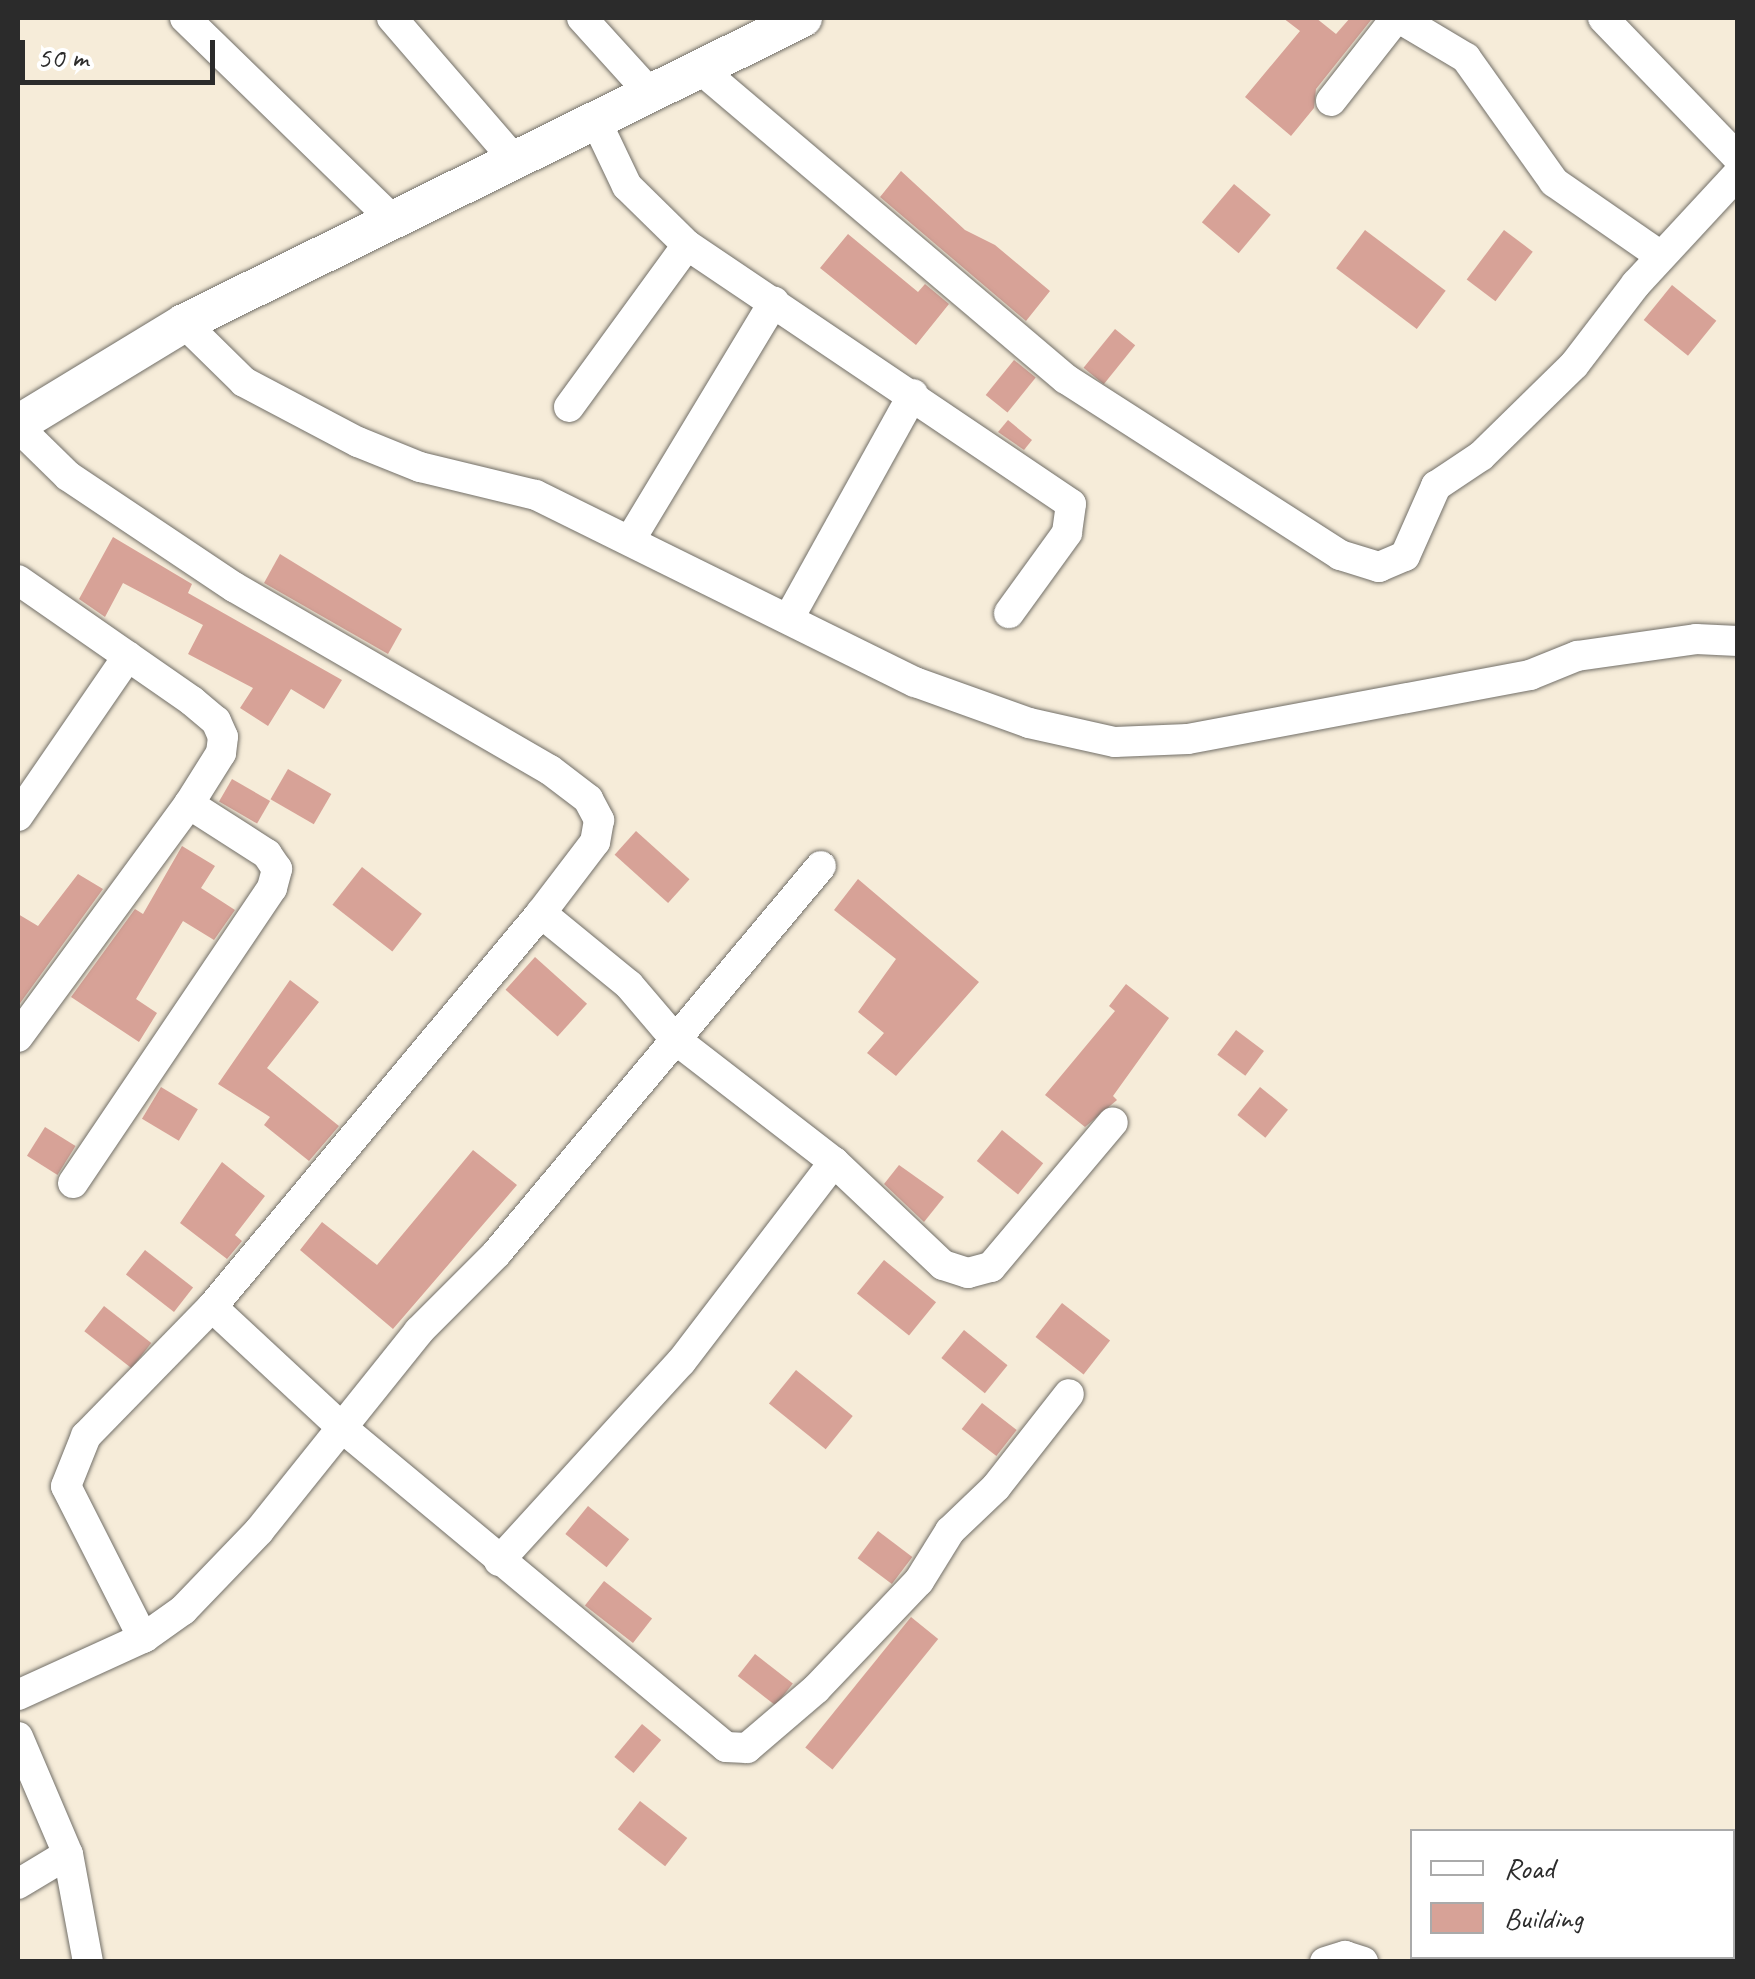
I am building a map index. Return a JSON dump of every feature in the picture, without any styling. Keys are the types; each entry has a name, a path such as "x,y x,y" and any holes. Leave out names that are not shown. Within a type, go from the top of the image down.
{"main road":[{"path":"24,413 184,324 391,218 803,18"}],"street":[{"path":"185,18 391,218"},
{"path":"392,18 513,158"},
{"path":"582,18 649,92"},
{"path":"1331,101 1398,18 1466,58 1554,182 1661,256"},
{"path":"1603,18 1738,158"},
{"path":"699,68 1066,379 1362,565 1379,567 1405,556 1436,486 1481,456 1574,365 1661,256 1738,174"},
{"path":"596,120 626,186 687,244 1071,504 1067,533 1008,614"},
{"path":"570,407 687,244"},
{"path":"632,537 774,302"},
{"path":"184,324 244,382 358,442 420,467 536,495 632,537 914,682 1030,723 1115,742 1188,739 1530,674 1577,656 1696,639 1738,641"},
{"path":"789,618 913,394"},
{"path":"24,413 68,476 234,588 459,714 588,799 600,820 594,842 541,913 212,1307 86,1436 66,1486 144,1638"},
{"path":"18,580 216,720 223,737 221,753 190,804 18,1037"},
{"path":"18,816 128,656"},
{"path":"73,1183 272,888 277,869 267,854 190,804"},
{"path":"18,1695 144,1638 183,1610 259,1531 340,1426 496,1254 821,866"},
{"path":"541,913 629,984 675,1039 834,1162 942,1265 968,1273 991,1268 1112,1122"},
{"path":"498,1562 681,1362 834,1162"},
{"path":"212,1307 340,1426 498,1562 726,1746 747,1748 816,1689 919,1581 950,1531 996,1486 1069,1394"},
{"path":"18,1738 68,1854 88,1962"},
{"path":"18,1884 68,1854"},
{"path":"1325,1962 1345,1956 1363,1962"}],"building":[{"path":"1283,18 1316,18 1336,34 1350,18 1371,20 1316,89 1314,108 1291,136 1245,97 1300,31"},
{"path":"901,171 965,230 995,245 1050,291 1026,321 880,197"},
{"path":"1234,184 1271,215 1239,253 1202,222"},
{"path":"1365,230 1446,291 1417,329 1336,268"},
{"path":"1504,230 1533,252 1495,301 1467,280"},
{"path":"848,234 918,292 925,284 949,304 916,345 820,268"},
{"path":"1672,285 1716,321 1688,356 1644,320"},
{"path":"1115,329 1135,345 1104,384 1084,368"},
{"path":"1014,360 1036,378 1007,413 986,395"},
{"path":"1008,420 1032,440 1024,450 998,432"},
{"path":"113,537 192,584 188,593 342,680 324,709 291,689 268,726 240,708 253,688 188,654 203,625 123,583 105,617 79,599"},
{"path":"280,554 402,629 388,654 264,583"},
{"path":"288,769 331,794 314,824 270,799"},
{"path":"232,779 270,801 257,824 219,802"},
{"path":"636,831 690,879 668,903 615,855"},
{"path":"182,846 215,866 201,888 235,910 214,940 183,921 136,999 157,1013 139,1042 71,997 135,909 143,914"},
{"path":"362,867 422,914 392,952 332,905"},
{"path":"78,874 103,889 18,1006 18,914 38,926"},
{"path":"858,879 979,982 896,1076 867,1053 884,1033 858,1012 896,959 834,910"},
{"path":"535,957 587,1004 558,1037 506,990"},
{"path":"290,980 319,1002 267,1068 339,1126 309,1161 264,1125 270,1117 218,1084"},
{"path":"1126,984 1169,1018 1113,1096 1117,1100 1085,1127 1045,1095 1115,1011 1109,1006"},
{"path":"1236,1030 1264,1051 1245,1076 1217,1055"},
{"path":"161,1087 198,1109 179,1141 142,1119"},
{"path":"1260,1087 1288,1110 1265,1138 1237,1115"},
{"path":"45,1127 76,1146 58,1175 27,1156"},
{"path":"1002,1130 1043,1163 1018,1194 977,1161"},
{"path":"473,1150 517,1185 393,1329 300,1250 322,1222 377,1265"},
{"path":"222,1162 265,1196 235,1235 242,1241 227,1259 180,1223"},
{"path":"899,1165 944,1197 924,1222 884,1184"},
{"path":"145,1250 193,1288 174,1312 126,1274"},
{"path":"884,1260 936,1302 909,1336 857,1293"},
{"path":"1062,1303 1110,1341 1084,1374 1036,1337"},
{"path":"104,1306 151,1343 132,1368 84,1331"},
{"path":"964,1330 1008,1365 985,1393 941,1358"},
{"path":"796,1370 853,1416 826,1449 769,1403"},
{"path":"982,1403 1017,1430 996,1456 962,1429"},
{"path":"588,1506 629,1539 607,1567 565,1534"},
{"path":"878,1531 912,1557 892,1584 858,1558"},
{"path":"604,1581 652,1619 633,1643 585,1605"},
{"path":"911,1617 938,1639 832,1770 805,1748"},
{"path":"755,1654 793,1684 776,1706 738,1676"},
{"path":"642,1724 661,1740 634,1773 614,1757"},
{"path":"640,1801 687,1838 665,1866 618,1829"}]}
